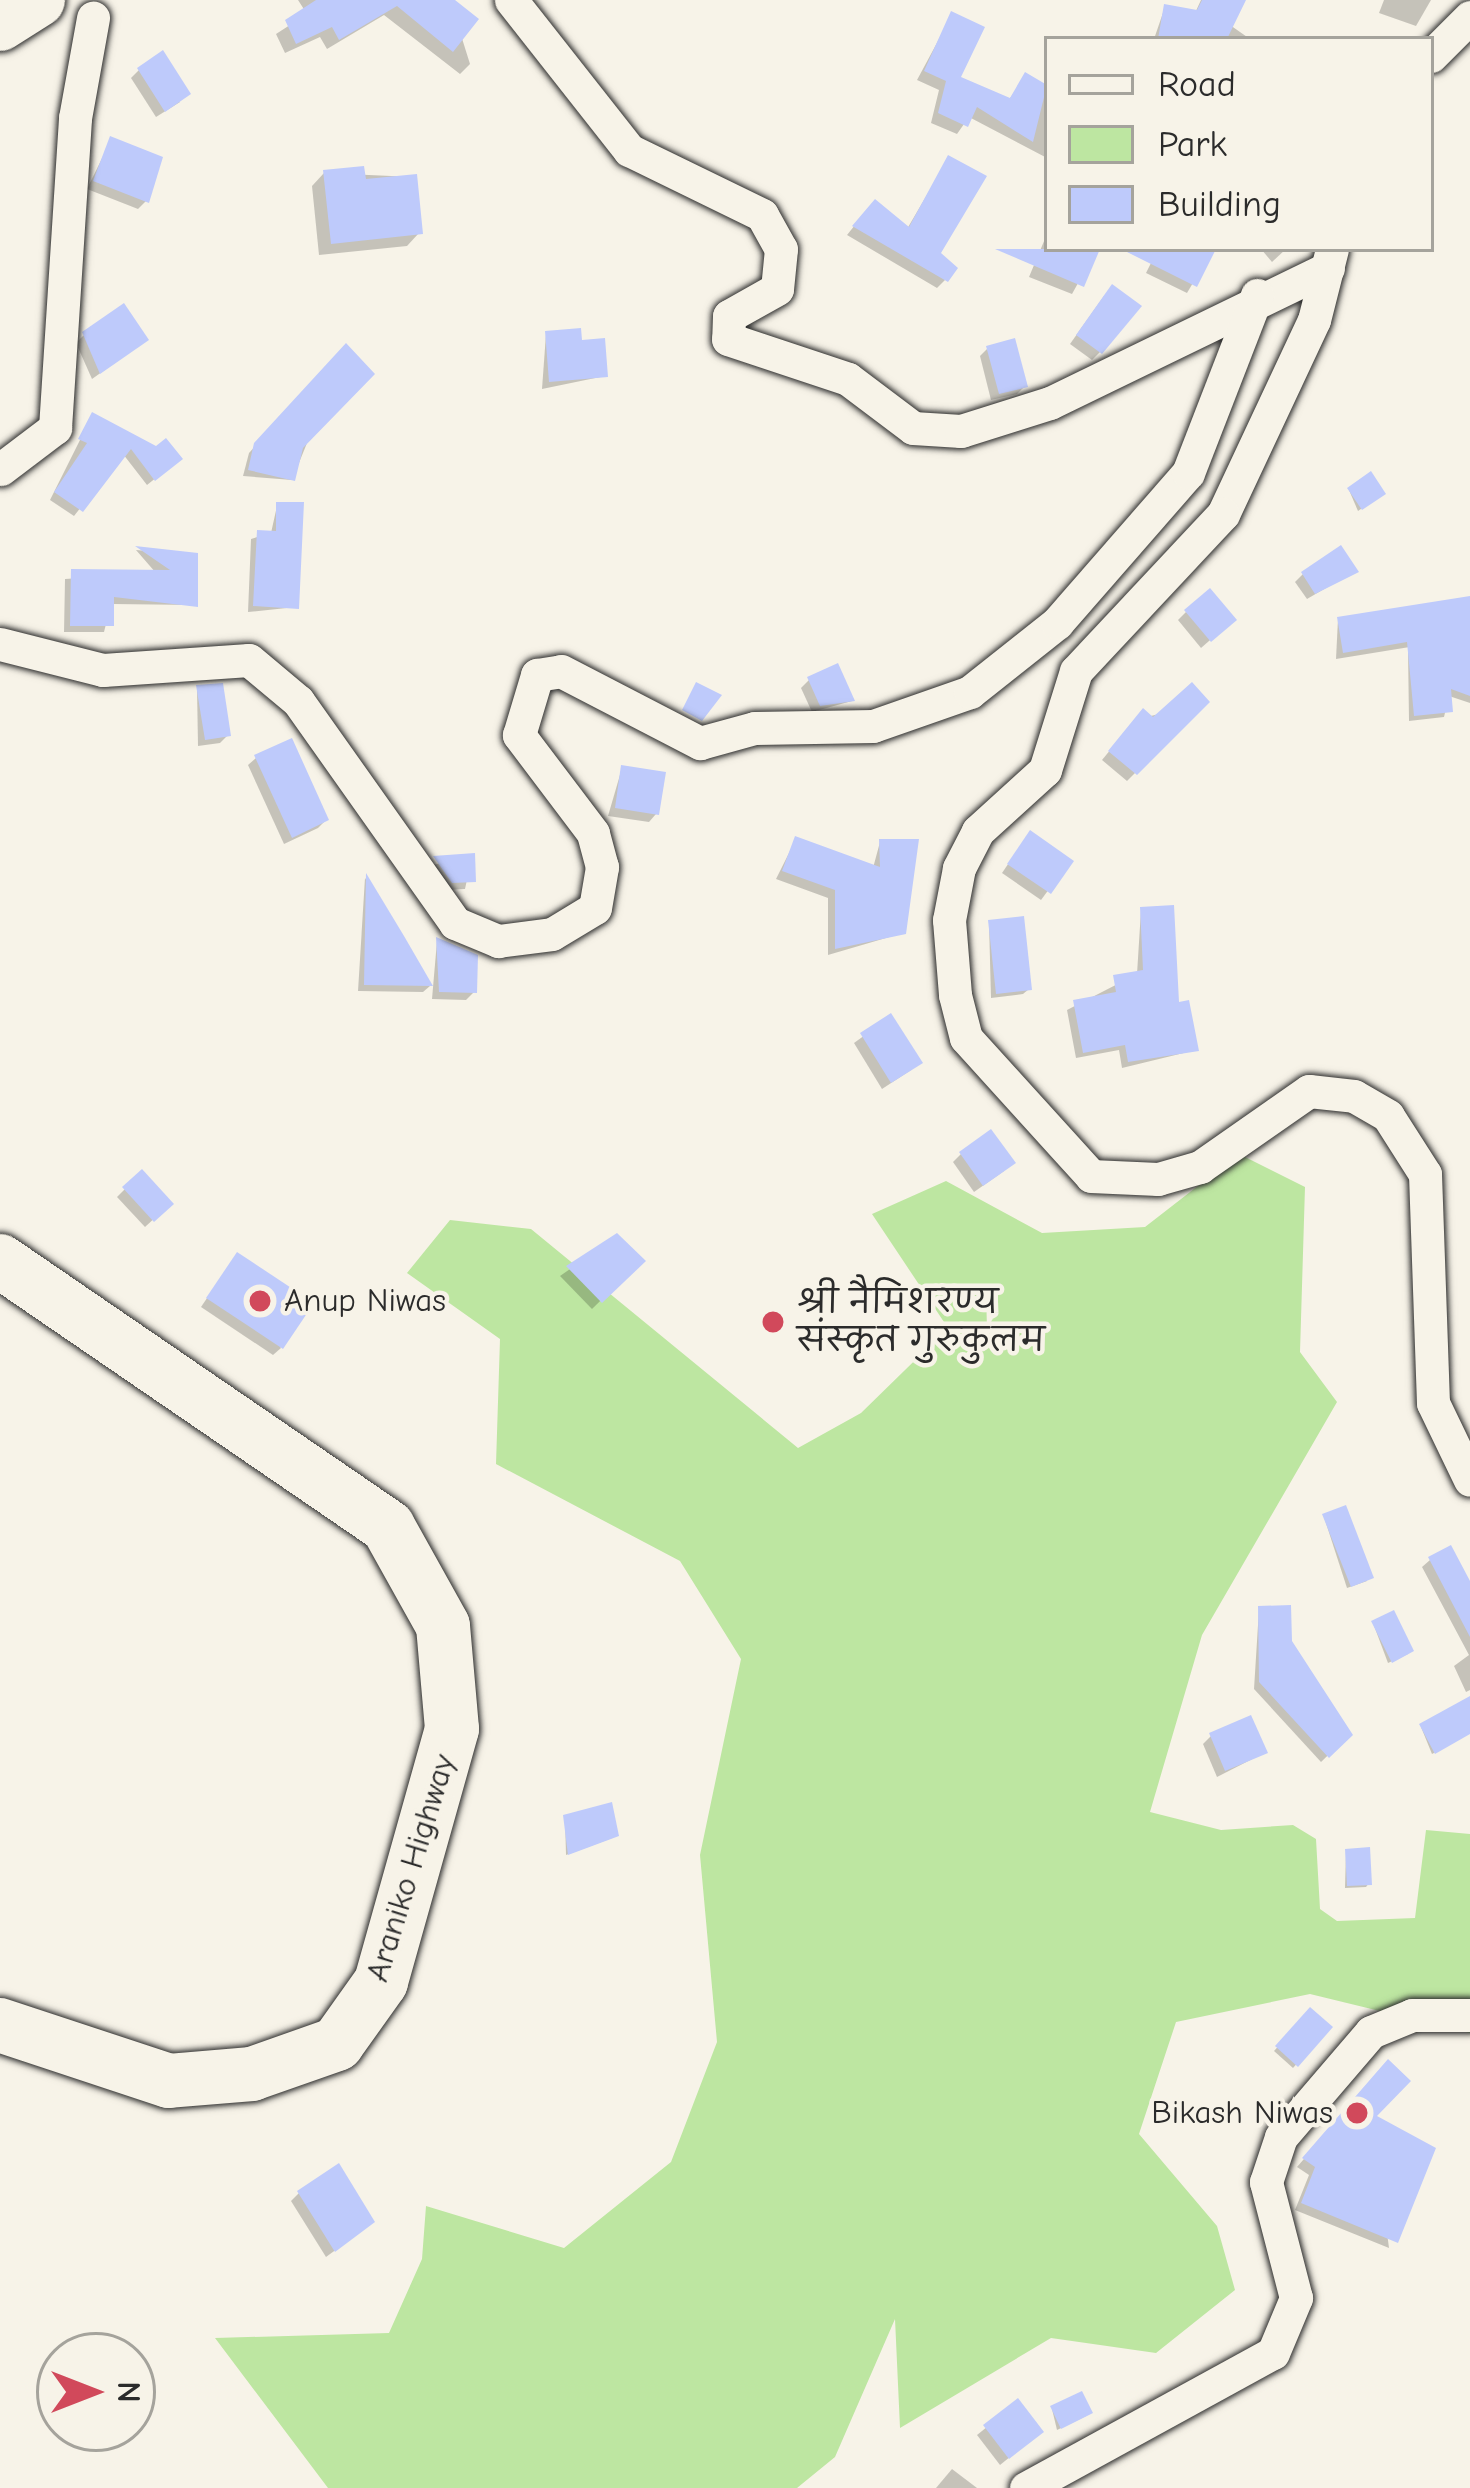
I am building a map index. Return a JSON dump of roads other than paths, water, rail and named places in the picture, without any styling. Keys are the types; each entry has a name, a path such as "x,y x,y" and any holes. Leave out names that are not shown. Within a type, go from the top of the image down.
{"highway":[{"path":"0,24 38,0"},
{"name":"Araniko Highway","path":"0,1261 388,1527 443,1626 452,1729 381,1982 337,2044 252,2074 170,2081 0,2025"}],"street":[{"path":"511,0 629,150 762,214 781,249 777,289 730,316 728,339 848,379 914,428 961,431 1049,403 1330,259"},
{"path":"1434,53 1470,17"},
{"path":"1,469 55,428 75,118 93,18"},
{"path":"1330,259 1223,514 1076,671 1045,770 978,831 958,868 956,994 966,1038 1091,1176 1158,1179 1200,1167 1309,1090 1354,1096 1388,1116 1425,1174 1433,1403 1470,1480"},
{"path":"0,644 103,670 249,660 298,701 454,923 498,941 552,934 595,908 602,867 593,832 519,735 537,675 561,671 700,743 755,728 873,726 970,692 1057,623 1188,473 1257,295"},
{"path":"1026,2488 1273,2354 1296,2298 1266,2182 1281,2137 1371,2032 1412,2015 1470,2015"}],"place":[{"name":"Anup Niwas","path":"260,1301"},
{"name":"श्री नैमिशरण्य संस्कृत गुरुकुलम","path":"773,1322"},
{"name":"Bikash Niwas","path":"1357,2113"}]}
